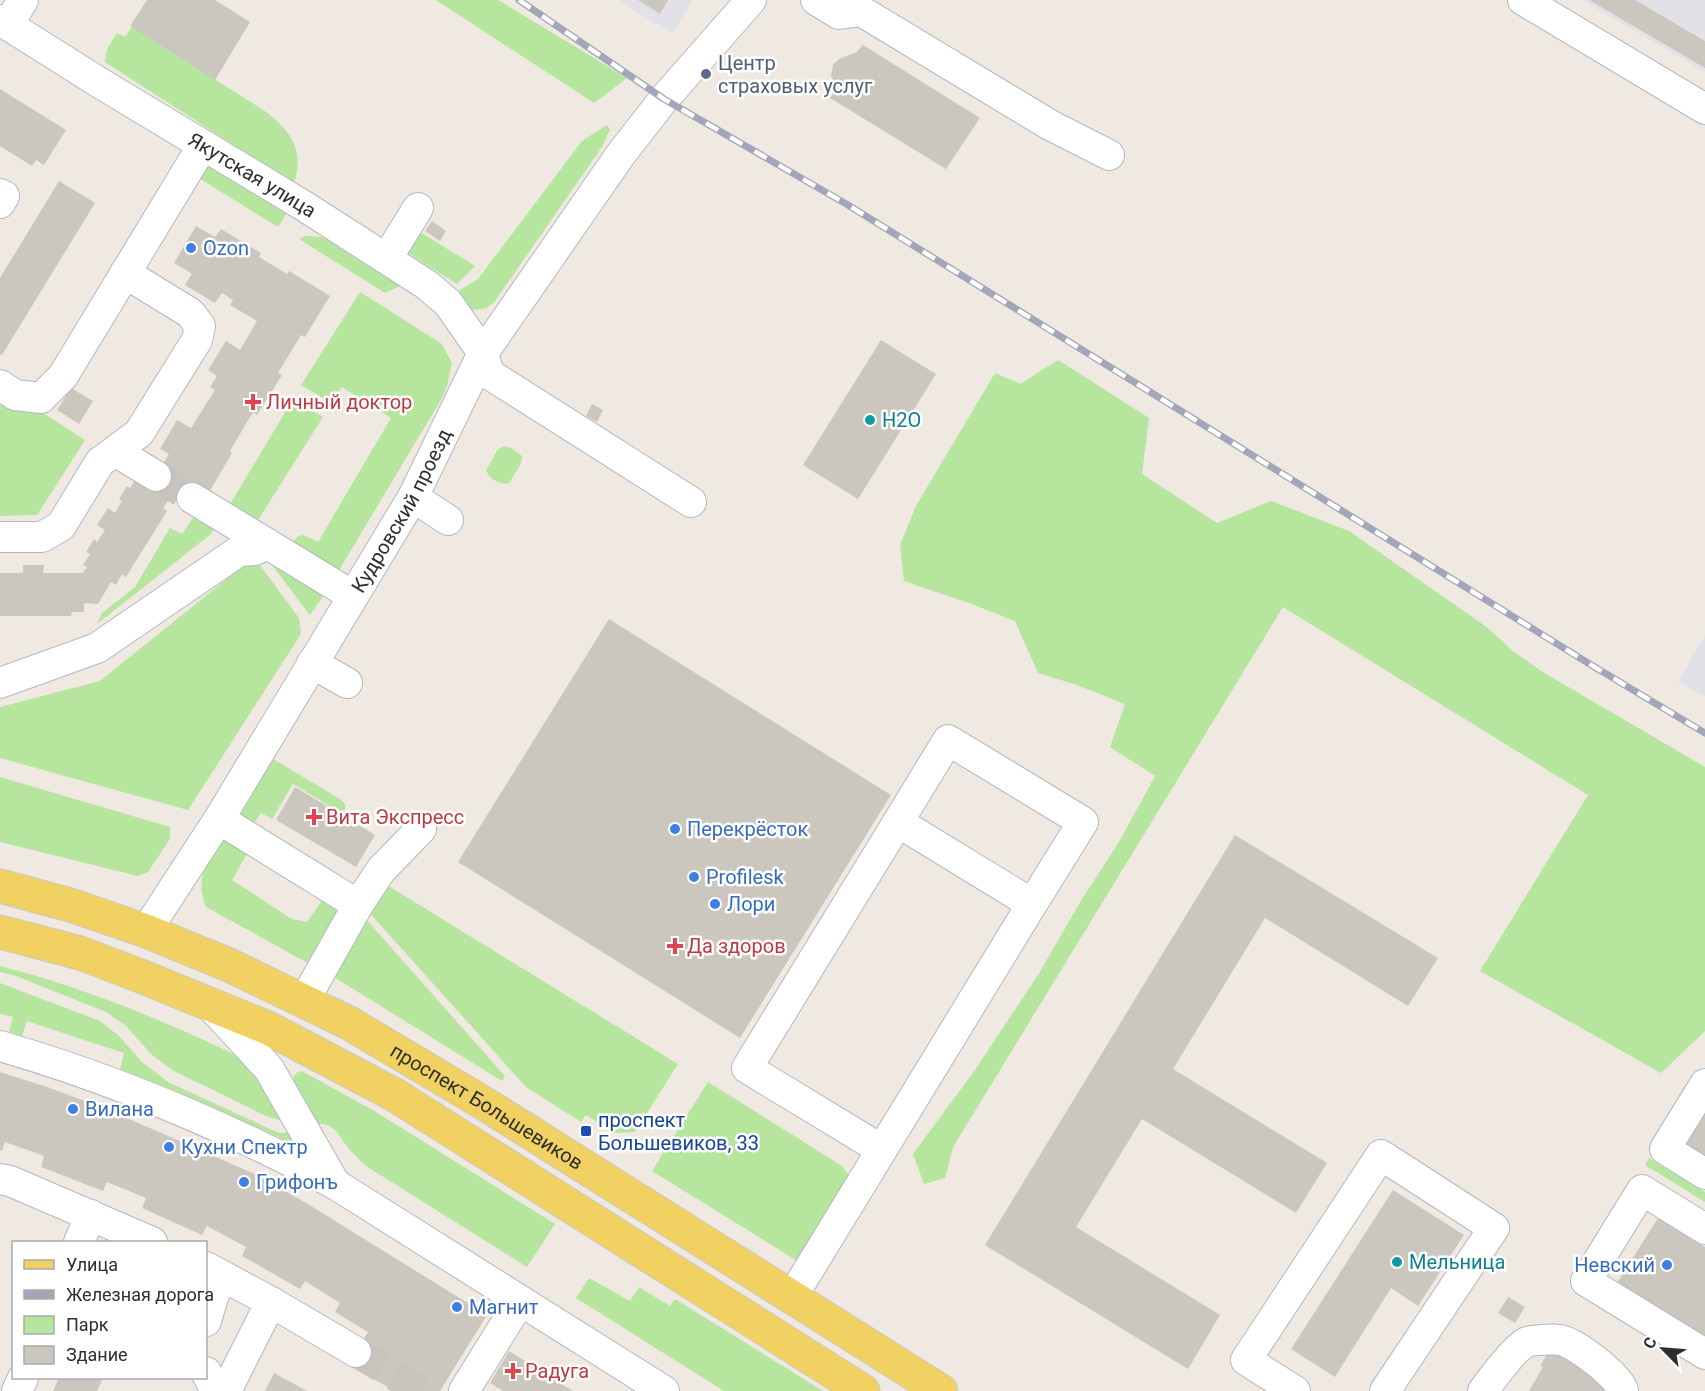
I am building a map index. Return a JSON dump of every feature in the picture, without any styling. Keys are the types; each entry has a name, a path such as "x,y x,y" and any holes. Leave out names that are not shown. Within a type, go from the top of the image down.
{"main road":[{"name":"проспект Большевиков","path":"0,886 70,905 146,931 229,965 349,1023 438,1074 941,1391"},
{"name":"проспект Большевиков","path":"0,932 80,953 143,976 267,1028 395,1095 863,1391"}],"street":[{"name":"Кудровский проезд","path":"146,931 219,819 413,497 483,353 621,154 664,99 751,0"},
{"path":"816,0 839,14 861,11 1050,125 1109,155"},
{"path":"1523,0 1705,109"},
{"name":"Якутская улица","path":"10,15 203,145 428,285 448,303 483,353 489,374 691,502"},
{"path":"0,386 15,395 41,398 63,376 203,145"},
{"path":"0,194 4,196 0,203"},
{"path":"387,258 418,208"},
{"path":"0,537 42,537 60,526 100,462 140,433 196,340 200,326 190,313 125,273"},
{"path":"115,451 156,476"},
{"path":"413,497 448,520"},
{"path":"192,498 353,596"},
{"path":"0,683 97,648 239,551 255,550 268,544"},
{"path":"312,663 347,683"},
{"path":"792,1297 1083,822 948,740 747,1068 882,1150"},
{"path":"219,819 358,905"},
{"path":"898,822 1032,904"},
{"path":"304,1001 358,905 381,870 421,829"},
{"path":"211,1005 269,1069 335,1184"},
{"path":"0,1046 50,1060 134,1090 211,1122 285,1157 335,1184 664,1391"},
{"path":"1705,1084 1665,1149 1705,1174"},
{"path":"1294,1391 1246,1360 1381,1155 1494,1228 1386,1391"},
{"path":"0,1179 150,1241"},
{"path":"1705,1229 1642,1190 1586,1281 1705,1354"},
{"path":"80,1241 91,1215"},
{"path":"207,1318 213,1297 214,1271 356,1352"},
{"path":"464,1391 520,1301"},
{"path":"226,1391 271,1302"},
{"path":"1484,1391 1498,1369 1526,1342 1562,1340 1599,1362 1622,1384 1623,1391"},
{"path":"207,1374 216,1391"}],"shaded area":[{"path":"618,0 693,0 672,34"},
{"path":"1582,0 1705,0 1705,72 1621,23"},
{"path":"1705,635 1705,696 1678,682"}],"green space":[{"path":"436,0 498,0 627,78 594,103"},
{"path":"132,27 262,109 280,125 293,141 296,150 298,160 294,184 105,62 107,49 117,33 125,37"},
{"path":"607,125 610,129 602,147 495,301 487,308 465,311 454,297 460,290 478,279 582,141"},
{"path":"206,165 286,214 278,227 194,175"},
{"path":"412,227 475,266 457,284 408,253 404,246"},
{"path":"305,236 322,237 400,286 385,293 299,239"},
{"path":"360,292 442,344 452,363 442,398 338,572 293,542 298,536 304,535 318,542 391,418 342,387 331,403 301,385"},
{"path":"1058,360 1149,418 1142,474 1217,523 1271,501 1349,531 1488,628 1513,651 1541,671 1705,767 1705,1031 1661,1073 1480,971 1588,795 1283,607 953,1147 945,1178 924,1184 913,1154 975,1070 1038,975 1082,899 1119,842 1155,776 1110,747 1125,704 1038,673 1015,621 904,581 900,545 916,506 995,373 1020,384"},
{"path":"293,399 323,417 253,528 226,511"},
{"path":"0,406 43,413 85,440 37,515 0,516"},
{"path":"504,446 522,456 521,464 509,483 492,479 486,470 498,449"},
{"path":"193,518 200,522 204,518 215,526 211,534 97,624 102,613 135,587 170,528 182,534"},
{"path":"262,552 327,591 310,615"},
{"path":"254,557 299,618 301,634 188,810 0,758 0,707 100,681"},
{"path":"270,757 340,799 346,805 343,814 293,784 272,819 261,813 251,828 239,820 237,810"},
{"path":"0,777 170,827 170,839 148,872 138,876 0,842"},
{"path":"223,835 251,847 232,880 292,919 307,922 328,892 346,901 315,967 206,907 201,886 202,877"},
{"path":"387,885 678,1064 635,1132 615,1133 586,1115 581,1122 526,1087 367,910"},
{"path":"364,917 505,1076 502,1081 329,974"},
{"path":"0,966 31,974 121,1005 238,1056 249,1064 289,1123 266,1116 172,1070 151,1054 126,1026 106,1012 16,976 0,972"},
{"path":"0,983 100,1021 119,1036 142,1062 168,1082 279,1133 294,1132 296,1145 120,1069 124,1053 27,1021 22,1036 9,1032 13,1017 0,1014"},
{"path":"302,1071 376,1112 555,1224 527,1267 366,1166 348,1148 335,1130 328,1125 318,1124 293,1081 295,1074"},
{"path":"708,1082 842,1166 848,1174 847,1183 799,1262 652,1171"},
{"path":"1649,1158 1705,1192 1705,1202 1645,1165"},
{"path":"589,1278 630,1301 639,1287 670,1306 675,1299 823,1391 724,1391 576,1298"}],"building":[{"path":"147,0 215,0 250,22 215,80 130,26"},
{"path":"638,0 668,0 660,14"},
{"path":"1589,0 1635,0 1705,41 1705,68"},
{"path":"863,45 980,118 946,169 830,98 836,89 831,76 833,65 839,59 857,52"},
{"path":"0,89 66,130 44,165 36,160 32,166 0,146"},
{"path":"59,181 95,203 2,355 0,354 0,278"},
{"path":"432,221 446,231 440,241 425,231"},
{"path":"196,226 215,237 221,229 261,253 259,257 287,274 289,271 330,296 305,337 301,335 278,373 282,375 257,415 253,412 208,494 186,508 170,498 163,508 167,511 126,577 122,574 116,585 111,582 98,604 84,603 84,612 72,612 71,616 0,616 0,573 23,573 23,565 44,565 43,573 83,573 87,567 83,565 90,554 86,552 94,539 97,542 105,530 97,525 108,508 115,513 122,501 119,499 127,486 130,488 137,478 149,486 169,454 160,449 177,420 191,428 215,390 210,387 217,376 208,370 226,341 240,350 257,321 230,305 233,300 222,293 215,303 185,285 192,274 174,263"},
{"name":"H2O","path":"881,340 936,374 858,499 803,465"},
{"path":"71,388 93,401 79,424 57,410"},
{"path":"592,404 603,410 597,422 586,416"},
{"name":"Перекрёсток","path":"609,619 891,795 740,1038 458,862"},
{"path":"295,787 375,835 356,867 276,820"},
{"path":"1235,835 1438,958 1408,1006 1265,918 1173,1069 1327,1163 1296,1213 1142,1119 1076,1227 1220,1315 1188,1369 985,1245"},
{"path":"0,1072 104,1108 257,1175 487,1315 440,1391 394,1391 349,1364 368,1332 335,1312 340,1303 305,1281 300,1289 242,1256 246,1247 207,1226 202,1235 142,1208 146,1198 107,1182 103,1191 41,1167 44,1156 5,1142 2,1151 0,1150"},
{"path":"1705,1108 1705,1160 1682,1146"},
{"name":"Мельница","path":"1393,1190 1464,1235 1418,1306 1391,1288 1335,1377 1291,1349"},
{"name":"Невский","path":"1658,1218 1705,1247 1705,1339 1617,1283"},
{"path":"1508,1297 1525,1307 1515,1323 1498,1313"},
{"path":"1551,1348 1609,1382 1603,1391 1529,1391"},
{"path":"509,1351 573,1391 503,1391 490,1383"},
{"path":"274,1373 307,1391 265,1391"},
{"path":"59,1379 103,1379 97,1391 53,1391"}],"tunnel":[{"path":"156,476 192,498"},
{"path":"356,1352 420,1391"}],"railway":[{"path":"519,0 664,99 848,205 1705,733"}],"place":[{"name":"Центр страховых услуг","path":"706,74"},
{"name":"Ozon","path":"191,248"},
{"name":"Личный доктор","path":"253,402"},
{"name":"H2O","path":"870,420"},
{"name":"Вита Экспресс","path":"314,817"},
{"name":"Перекрёсток","path":"675,829"},
{"name":"Profilesk","path":"694,877"},
{"name":"Лори","path":"715,904"},
{"name":"Да здоров","path":"675,946"},
{"name":"Вилана","path":"73,1109"},
{"name":"проспект Большевиков, 33","path":"586,1131"},
{"name":"Кухни Спектр","path":"169,1147"},
{"name":"Грифонъ","path":"244,1182"},
{"name":"Мельница","path":"1397,1262"},
{"name":"Невский","path":"1667,1265"},
{"name":"Магнит","path":"457,1307"},
{"name":"Радуга","path":"513,1371"}]}
